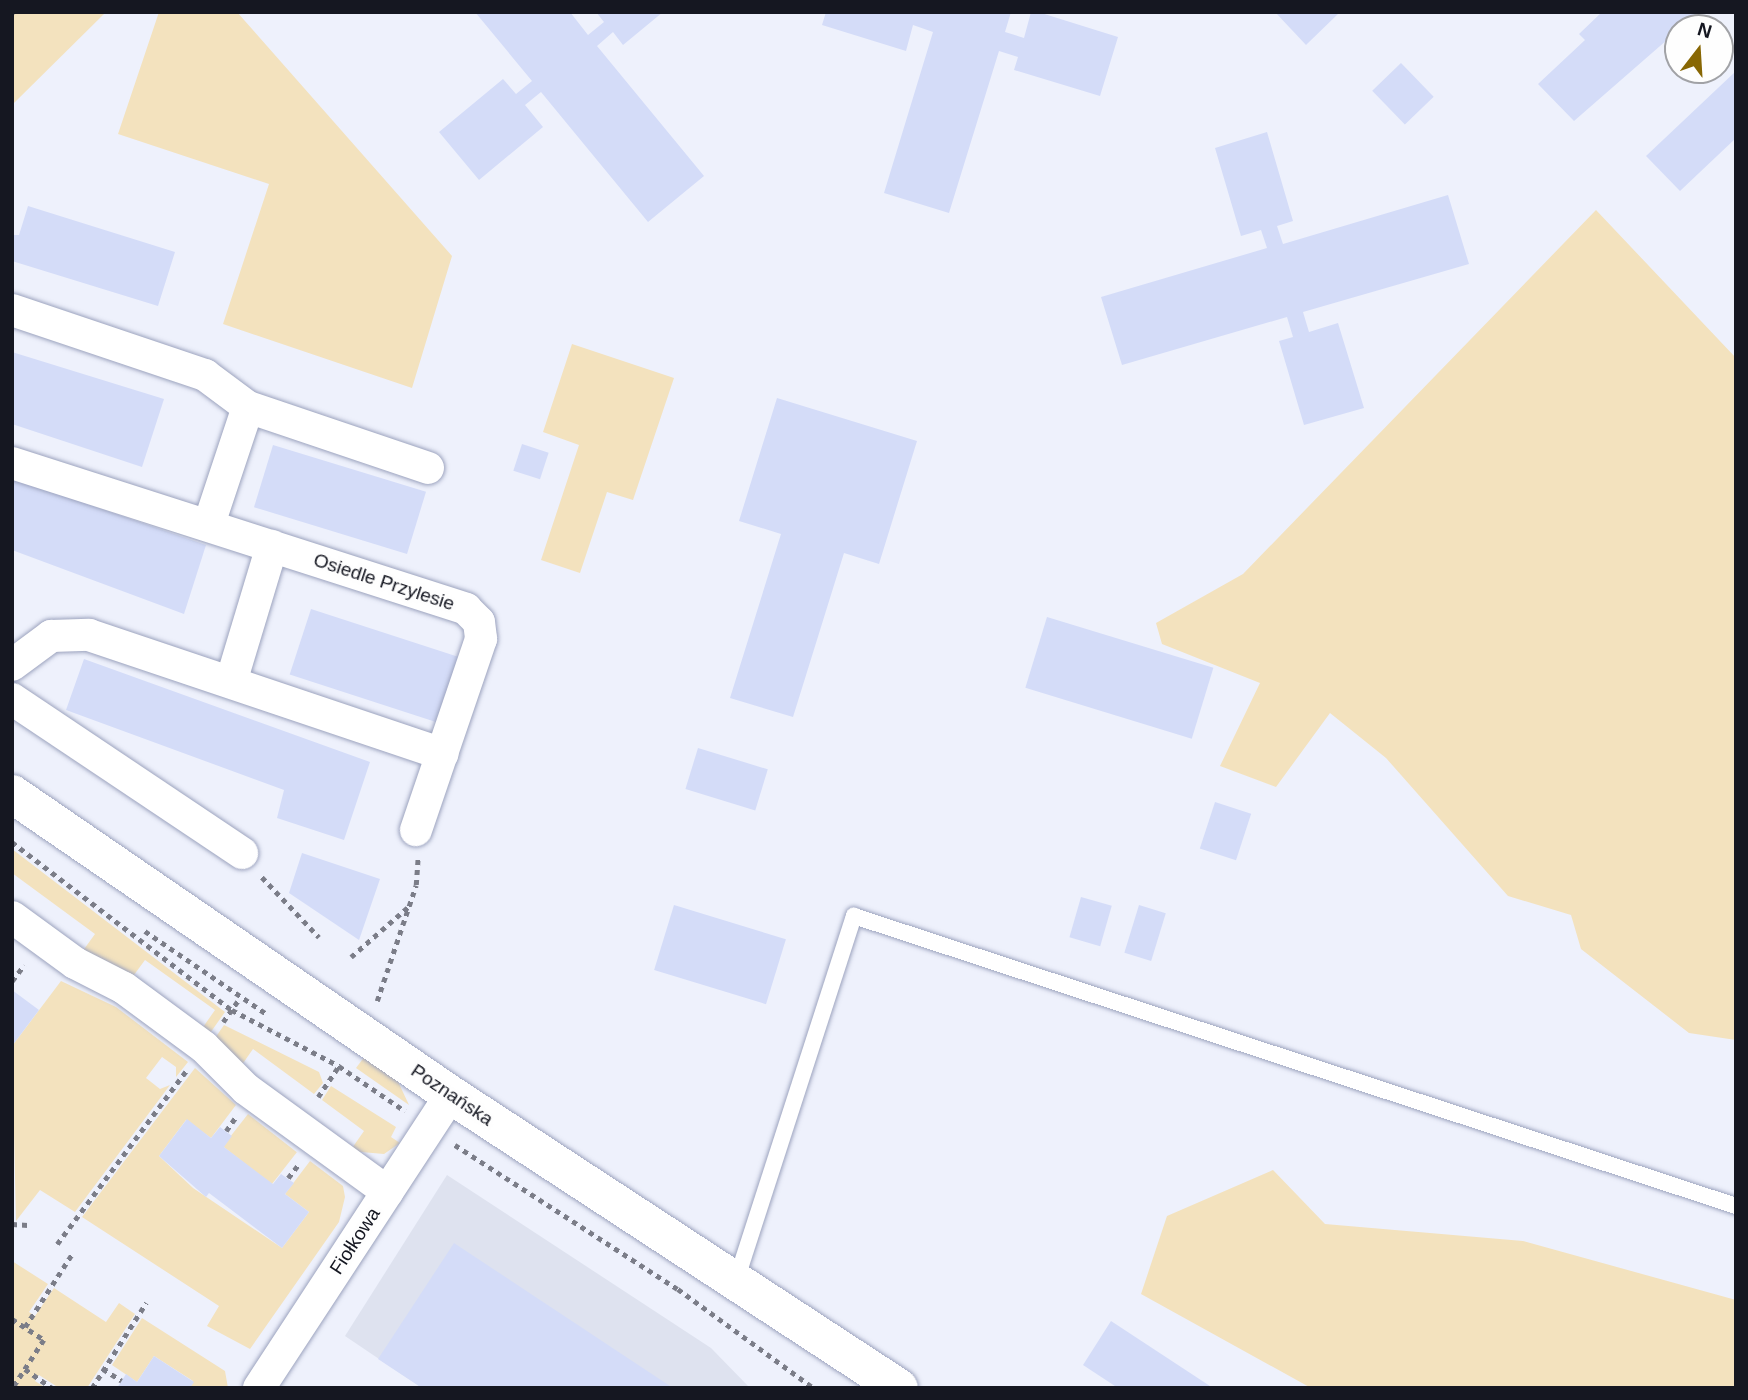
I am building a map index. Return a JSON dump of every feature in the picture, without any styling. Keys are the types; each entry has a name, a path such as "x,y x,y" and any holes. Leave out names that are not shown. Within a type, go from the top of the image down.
{"street":[{"path":"12,310 205,375 248,407 428,468"},
{"path":"209,524 248,407"},
{"name":"Osiedle Przylesie","path":"12,463 209,524 466,609 479,622 481,639 416,830"},
{"path":"231,682 272,546"},
{"path":"12,665 51,636 74,633 231,682 442,754"},
{"path":"12,699 242,853"},
{"name":"Poznańska","path":"12,794 451,1095 898,1388"},
{"path":"12,918 204,1047 246,1089 388,1192"},
{"name":"Fiołkowa","path":"259,1388 451,1095"}],"lane":[{"path":"736,1281 854,916 1736,1206"}],"path":[{"path":"318,1097 362,1034 409,907 416,830"},
{"path":"242,853 246,866 275,887 319,937"},
{"path":"351,957 409,907"},
{"path":"12,981 32,953"},
{"path":"57,1244 240,998"},
{"path":"169,1078 176,1084"},
{"path":"12,1224 28,1225"},
{"path":"25,1327 72,1254"},
{"path":"92,1388 146,1303"},
{"path":"12,1319 44,1340 13,1388"},
{"path":"25,1369 52,1388"},
{"path":"103,1370 122,1381"},
{"path":"802,1380 814,1388"}],"shaded area":[{"path":"12,12 106,12 12,105"},
{"path":"159,12 237,12 452,256 412,388 223,324 269,184 118,134"},
{"path":"1596,210 1736,358 1736,1040 1689,1033 1581,949 1571,915 1508,896 1386,758 1330,713 1276,787 1220,766 1260,683 1162,644 1156,623 1243,574"},
{"path":"572,344 674,378 633,500 607,492 580,573 541,560 579,445 543,432"},
{"path":"12,849 225,1012 208,1036 201,1030 215,1010 145,960 131,979 82,952 95,934 12,873"},
{"path":"61,981 116,1007 188,1062 176,1077 176,1067 162,1057 146,1078 160,1089 170,1085 75,1212 40,1190 16,1221 12,1046"},
{"path":"224,1025 319,1072 323,1083 314,1094 253,1049 239,1069 213,1041"},
{"path":"365,1056 395,1075 409,1105 356,1068"},
{"path":"195,1068 236,1105 211,1138 186,1120 159,1156 193,1188 282,1248 309,1212 285,1194 310,1161 343,1186 345,1197 339,1222 250,1349 207,1326 219,1306 82,1217"},
{"path":"331,1086 396,1127 391,1137 400,1143 384,1154 350,1151 364,1131 322,1100"},
{"path":"248,1114 297,1152 272,1184 223,1146"},
{"path":"1273,1170 1325,1224 1523,1241 1736,1300 1736,1388 1311,1388 1141,1294 1167,1216"},
{"path":"447,1175 711,1348 750,1388 422,1388 345,1336"},
{"path":"12,1261 48,1284 29,1312 35,1316 54,1288 106,1322 119,1303 135,1314 87,1388 59,1388 39,1375 35,1381 46,1388 12,1388"},
{"path":"142,1318 225,1371 228,1388 190,1388 193,1381 154,1356 137,1382 112,1365"}],"building":[{"path":"475,12 570,12 588,35 604,22 596,12 663,12 623,45 613,32 597,46 704,176 648,222 541,92 525,105 543,127 479,180 439,132 503,79 516,94 532,81"},
{"path":"826,12 1011,12 1005,32 1024,38 1031,12 1038,12 1118,37 1100,96 1014,70 1018,57 999,51 949,213 884,193 933,32 913,25 906,51 822,25"},
{"path":"1275,12 1340,12 1306,45"},
{"path":"1602,12 1699,12 1664,14 1664,43 1574,121 1538,84 1585,40 1579,34"},
{"path":"1401,63 1434,97 1405,125 1372,91"},
{"path":"1736,71 1736,138 1680,191 1646,156 1722,84 1734,84"},
{"path":"1267,132 1293,221 1277,226 1283,244 1448,195 1469,264 1303,312 1309,332 1338,323 1364,408 1304,425 1279,341 1293,337 1287,317 1122,365 1101,297 1267,248 1261,230 1241,236 1215,148"},
{"path":"28,206 175,252 158,306 12,261 12,235 19,235"},
{"path":"12,352 164,399 142,467 12,424"},
{"path":"777,398 917,441 879,564 844,553 793,717 730,698 781,534 739,521"},
{"path":"522,444 549,453 540,479 513,471"},
{"path":"273,445 426,492 407,554 254,507"},
{"path":"12,478 206,545 184,614 12,550"},
{"path":"311,609 464,659 443,724 290,675"},
{"path":"1047,617 1213,668 1192,739 1025,688"},
{"path":"84,659 370,762 344,840 277,818 284,790 66,710"},
{"path":"698,748 768,769 755,810 685,789"},
{"path":"1215,802 1251,814 1236,860 1200,849"},
{"path":"302,853 380,879 359,940 289,893"},
{"path":"1081,897 1112,906 1100,946 1069,937"},
{"path":"674,905 786,939 766,1004 654,970"},
{"path":"1139,905 1166,913 1151,961 1124,953"},
{"path":"12,990 39,1010 12,1046"},
{"path":"187,1119 211,1138 220,1127 232,1136 224,1147 273,1184 281,1174 294,1183 285,1194 309,1212 282,1248 209,1193 206,1197 159,1156"},
{"path":"454,1243 673,1388 422,1388 378,1359"},
{"path":"1111,1321 1213,1388 1118,1388 1083,1365"},
{"path":"154,1356 194,1382 190,1388 117,1388 126,1374 137,1382"}]}
